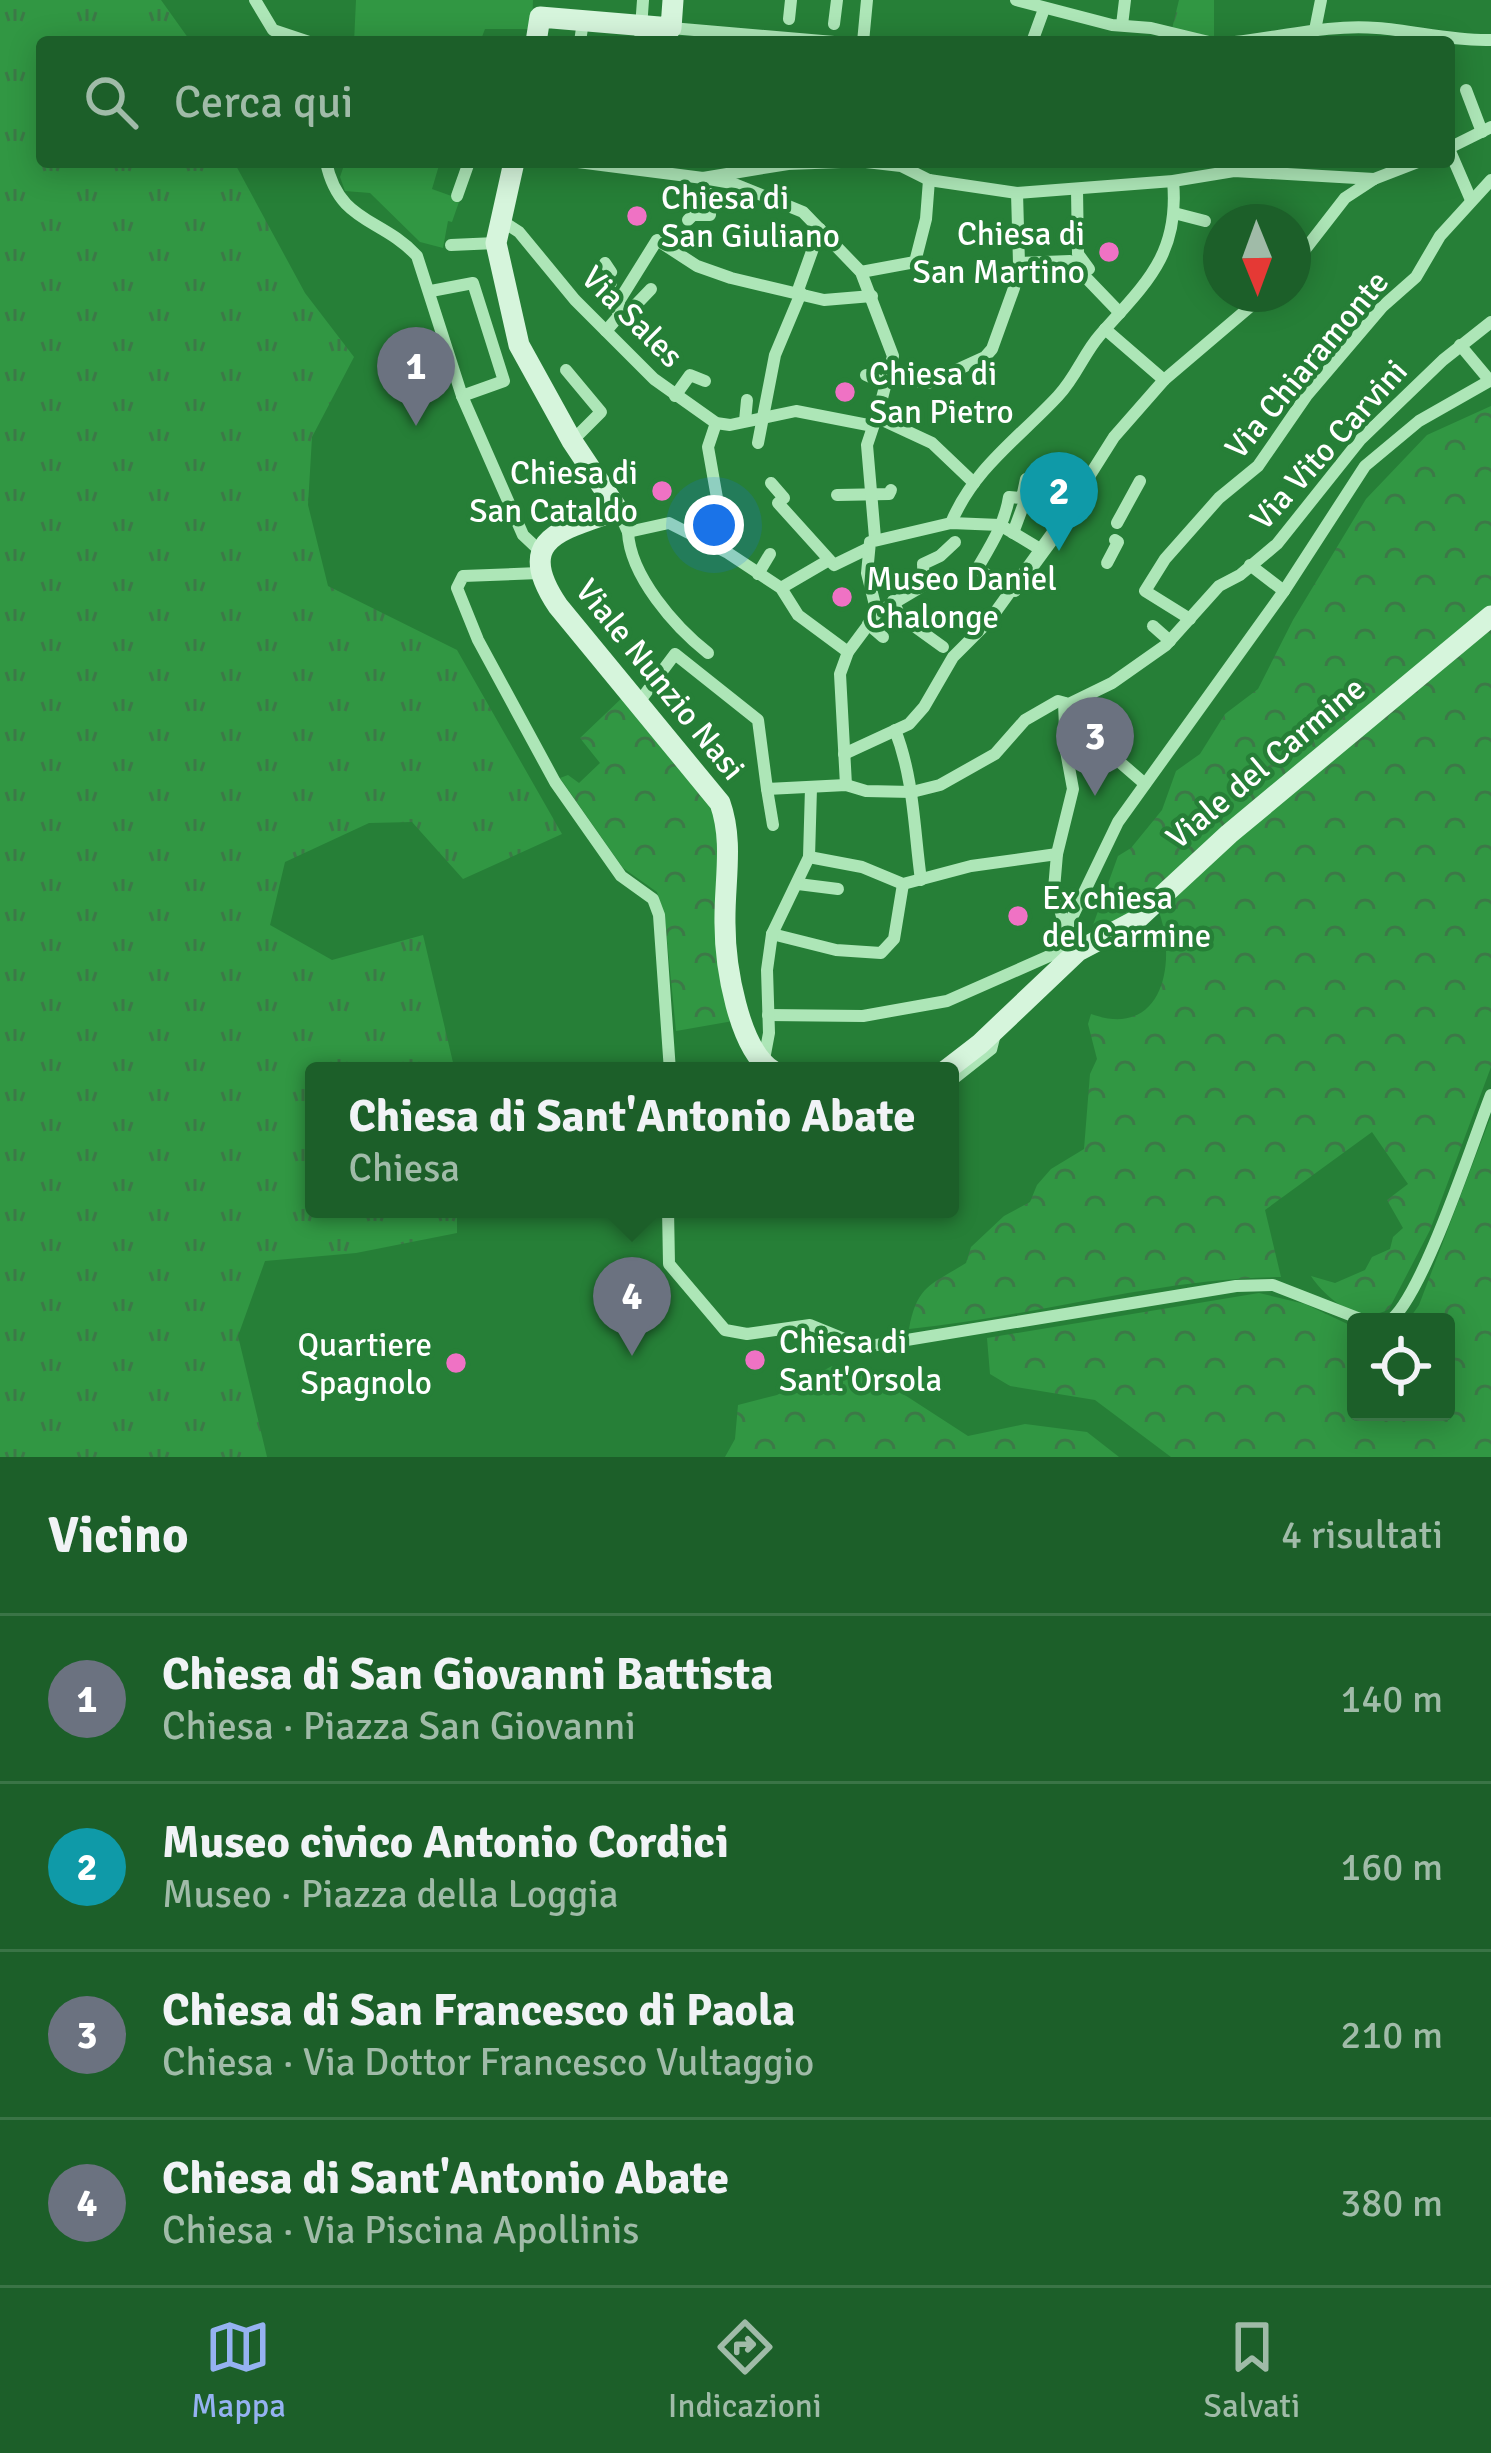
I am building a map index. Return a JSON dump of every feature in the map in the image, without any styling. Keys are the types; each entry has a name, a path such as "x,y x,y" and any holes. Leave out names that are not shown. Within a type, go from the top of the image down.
{"street":[{"path":"256,0 272,30 290,36"},
{"path":"640,34 643,0"},
{"path":"670,28 673,0"},
{"path":"789,19 790,0"},
{"path":"833,36 837,0"},
{"path":"864,36 867,0"},
{"path":"1016,0 1184,36"},
{"path":"1122,25 1125,0"},
{"path":"1315,30 1321,0"},
{"path":"537,9 582,31 640,34 670,28 815,36"},
{"path":"1034,36 1044,9"},
{"path":"1275,36 1376,28 1430,36"},
{"path":"1455,40 1491,40"},
{"path":"1455,145 1487,129 1466,90"},
{"path":"1455,162 1471,200"},
{"path":"328,168 341,202 404,242 417,256 464,401 539,562"},
{"path":"458,196 467,168"},
{"path":"512,168 496,243 519,345 572,441 618,510 638,565 666,613 708,653"},
{"path":"651,168 741,187 803,212 861,272 893,356 867,445 874,494 868,578 872,618 883,637"},
{"path":"703,178 774,168"},
{"path":"905,168 929,180 1017,193 1173,182 1194,169 1271,181 1374,178"},
{"path":"1311,242 1345,198 1399,168"},
{"path":"861,272 915,262 926,219 929,180"},
{"name":"Via Chiaramonte","path":"1190,619 1145,591 1165,559 1219,498 1258,466 1307,395 1424,267 1440,236 1490,181"},
{"path":"951,523 993,456 1064,389 1105,329 1147,284 1177,219 1173,182"},
{"path":"1077,190 1078,254 1100,281 1103,294"},
{"path":"866,375 928,383 985,358 1007,309 1019,262 1017,193"},
{"path":"688,220 693,215 710,215 711,194 722,196"},
{"name":"Via Sales","path":"499,218 519,232 606,331 675,396 716,423"},
{"path":"1177,219 1203,221"},
{"path":"758,443 776,355 820,229"},
{"path":"618,317 619,302 657,240 697,266 730,278 846,301 872,296"},
{"path":"451,245 496,243"},
{"path":"1019,262 1070,261 1119,315"},
{"path":"605,263 611,272 606,277 611,283 606,292 619,302"},
{"path":"431,291 473,283 504,381 464,401"},
{"path":"606,331 651,289"},
{"path":"844,754 909,724 924,707 949,652 989,621 1114,437 1164,380 1244,312"},
{"name":"Via Vito Carvini","path":"912,792 965,772 995,754 1025,720 1058,701 1064,704 1112,683 1170,641 1219,586 1277,544 1360,440 1460,345 1491,322"},
{"path":"1105,329 1164,380"},
{"path":"956,1062 994,1031 1063,955 1066,930 1118,822 1375,455 1420,421 1490,380 1460,345"},
{"path":"760,350 776,355"},
{"path":"566,370 601,412 572,441"},
{"path":"675,396 690,375 705,381"},
{"path":"745,421 747,400"},
{"path":"716,498 708,447 716,423 814,412 877,413 932,443 974,483"},
{"path":"1120,518 1140,481"},
{"path":"1030,482 1039,489 1035,507 1061,521 1060,532 1015,591 977,569 1027,504 1030,482"},
{"path":"771,483 784,498 778,503 834,565 873,542 951,523 1007,529 1040,549"},
{"path":"837,495 891,490"},
{"path":"618,510 568,527 539,562 463,576 457,588 478,640 555,782 621,876 653,899 669,1062"},
{"path":"628,532 669,523 781,588 798,615 848,652"},
{"path":"1107,562 1116,541"},
{"path":"846,785 840,678 848,652 872,618 925,585 923,564 955,542"},
{"path":"758,574 770,554"},
{"path":"781,588 830,561"},
{"name":"Viale Nunzio Nasi","path":"539,562 558,606 720,803 726,820 728,952 745,1037 764,1062"},
{"path":"1250,565 1284,591"},
{"path":"893,601 900,616 949,652"},
{"name":"Viale del Carmine","path":"1063,955 1135,921 1228,834 1491,616"},
{"path":"1153,626 1170,641"},
{"path":"639,702 674,654 758,720 772,825"},
{"path":"1064,704 1073,789 1054,889 1066,930"},
{"path":"896,730 912,792 921,880"},
{"path":"1066,751 1096,734 1145,784"},
{"path":"767,789 846,785 866,791 912,792"},
{"path":"768,1062 767,970 772,934 809,857 811,788"},
{"path":"809,857 862,867 904,884 971,866 1057,854"},
{"path":"798,884 838,890"},
{"path":"772,934 836,950 880,952 894,939 904,884"},
{"path":"768,1015 863,1016 947,1001 1063,955"},
{"path":"1398,1313 1431,1249 1491,1095"},
{"path":"668,1218 669,1264 714,1322 735,1333 810,1325 864,1347 1236,1286 1273,1285 1347,1314"}],"lane":[{"path":"959,1077 993,1051 994,1031"}],"green space":[{"path":"0,0 161,0 187,36 36,36 36,168 237,168 305,293 354,357 312,437 308,505 328,586 457,650 562,834 463,879 412,822 369,823 285,862 270,925 332,960 423,935 453,1062 305,1062 305,1218 457,1218 457,1233 356,1253 265,1261 238,1336 267,1457 0,1457"},
{"path":"356,0 533,0 532,29 485,29 482,36 354,36"},
{"path":"1179,0 1214,0 1214,36 1172,29"},
{"path":"343,168 438,168 432,189 460,199 452,222 448,221 443,248 420,242 370,193 345,191 340,177"},
{"path":"1491,406 1491,607 1148,900 1109,928 1093,925 1118,856 1131,848 1162,810 1176,771 1200,754 1225,714 1258,689 1293,620 1366,499 1427,435"},
{"path":"1491,625 1491,1067 1430,1230 1389,1309 1362,1313 1345,1308 1311,1276 1335,1283 1365,1270 1372,1257 1390,1249 1393,1237 1403,1228 1387,1200 1408,1184 1372,1132 1265,1210 1281,1277 1188,1284 909,1329 916,1303 927,1288 966,1263 971,1247 1004,1216 1030,1202 1051,1169 1084,1149 1090,1074 1097,1059 1088,1024 1091,1014 1115,1019 1135,1016 1149,1006 1165,972 1164,930 1158,909"},
{"path":"624,696 718,813 733,1021 676,1031 665,919 657,892 623,868 560,778 568,775 579,783 600,763 580,738"},
{"path":"1491,1116 1491,1457 1171,1457 1095,1400 1010,1386 990,1374 987,1338 1259,1293 1305,1304 1347,1324 1347,1421 1455,1421 1455,1313 1413,1313"},
{"path":"832,1366 855,1380 863,1368 968,1436 1025,1424 1087,1432 1119,1457 725,1457 735,1439 738,1405 777,1395"}],"place":[{"name":"Chiesa di San Giuliano","path":"637,216"},
{"name":"Chiesa di San Martino","path":"1109,252"},
{"name":"Chiesa di San Pietro","path":"845,392"},
{"name":"Chiesa di San Giovanni Battista","path":"416,426"},
{"name":"Chiesa di San Cataldo","path":"662,491"},
{"name":"Museo civico Antonio Cordici","path":"1059,551"},
{"name":"Museo Daniel Chalonge","path":"842,597"},
{"name":"Chiesa di San Francesco di Paola","path":"1095,796"},
{"name":"Ex chiesa del Carmine","path":"1018,916"},
{"name":"Chiesa di Sant'Antonio Abate","path":"632,1356"},
{"name":"Chiesa di Sant'Orsola","path":"755,1360"},
{"name":"Quartiere Spagnolo","path":"456,1363"}]}
